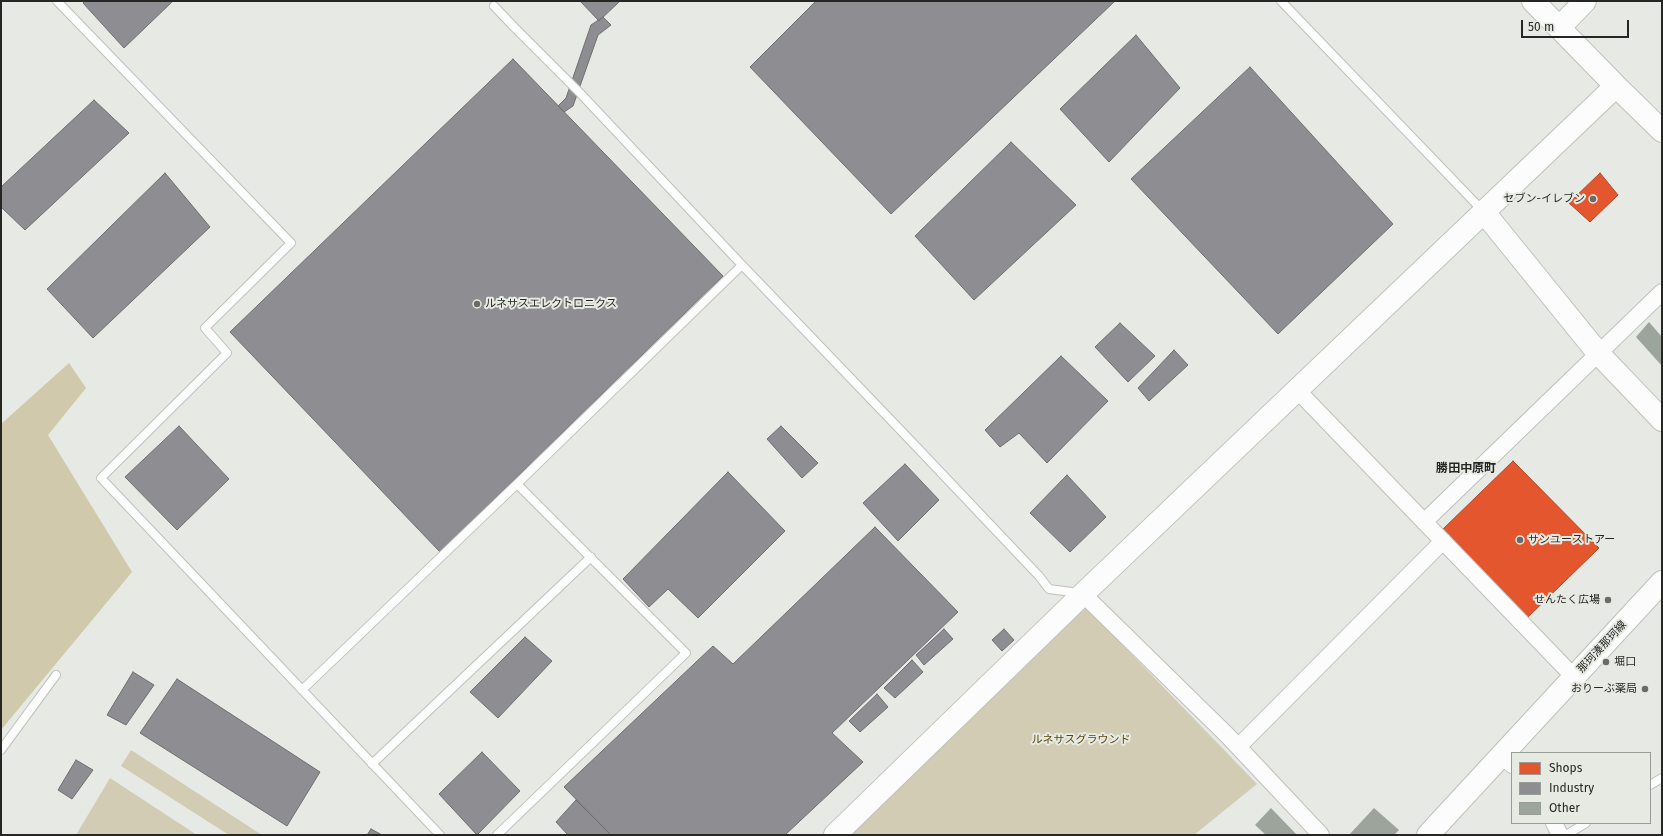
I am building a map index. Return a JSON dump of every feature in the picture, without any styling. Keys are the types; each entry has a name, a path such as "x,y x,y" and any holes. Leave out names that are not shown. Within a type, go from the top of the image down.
{"street":[{"path":"1533,1 1662,131"},
{"path":"1559,28 1585,1"},
{"path":"835,835 1083,594 1483,211 1616,86"},
{"path":"1483,211 1598,353 1662,420"},
{"path":"1424,522 1662,292"},
{"path":"1297,390 1574,677"},
{"path":"1238,747 1443,541"},
{"name":"那珂湊那珂線","path":"1513,752 1574,677 1662,582"},
{"path":"1083,594 1238,747 1321,835"},
{"name":"那珂湊那珂線","path":"1428,835 1507,760"},
{"path":"1554,824 1560,835"}],"lane":[{"path":"57,1 291,243 205,328 228,353 101,478 440,835"},
{"path":"1281,1 1483,211"},
{"path":"494,6 580,93 1049,588 1083,594"},
{"path":"302,690 517,484 742,265"},
{"path":"496,835 686,653 517,484"},
{"path":"372,764 591,557"},
{"path":"1,750 56,674"},
{"path":"1651,784 1662,778"},
{"path":"1566,835 1584,824"}],"green space":[{"name":"ルネサスグラウンド","path":"1083,604 1257,784 1194,835 845,835"},
{"path":"131,750 262,835 229,835 121,766"},
{"path":"110,778 197,835 76,835"}],"shaded area":[{"path":"69,363 86,388 48,435 132,572 1,730 1,424"}],"building: Shops":[{"name":"セブン-イレブン","path":"1600,173 1618,195 1590,222 1569,203"},
{"name":"サンユーストアー","path":"1513,461 1599,548 1526,619 1441,531"}],"building: Industry":[{"path":"85,1 173,1 124,48 83,3"},
{"path":"580,1 620,1 599,21"},
{"path":"816,1 1115,1 891,214 750,67"},
{"path":"603,17 611,25 598,35 573,106 564,112 558,106 566,98 591,25"},
{"path":"1136,35 1180,88 1109,162 1060,109"},
{"name":"ルネサスエレクトロニクス","path":"513,59 723,276 440,552 230,332"},
{"path":"1250,67 1393,224 1278,334 1131,179"},
{"path":"94,100 129,133 25,230 1,207 1,187"},
{"path":"1011,142 1076,205 974,300 915,236"},
{"path":"165,173 210,227 93,338 47,289"},
{"path":"1120,323 1155,356 1128,382 1095,347"},
{"path":"1174,350 1188,365 1149,401 1138,388"},
{"path":"1061,356 1108,401 1047,463 1019,433 1000,447 985,430"},
{"path":"179,426 229,479 177,530 125,477"},
{"path":"781,426 818,463 802,478 767,439"},
{"path":"905,464 939,500 898,541 863,503"},
{"path":"728,472 785,531 698,618 668,589 649,607 623,579"},
{"path":"1067,475 1106,517 1070,552 1030,513"},
{"path":"875,527 958,612 832,733 863,762 785,835 611,835 564,787 713,646 733,664"},
{"path":"944,629 953,639 924,665 916,655"},
{"path":"1004,629 1014,640 1002,651 992,640"},
{"path":"525,637 552,661 498,718 470,692"},
{"path":"912,660 923,672 895,698 884,688"},
{"path":"133,672 154,685 126,725 107,715"},
{"path":"177,679 320,772 287,826 140,733"},
{"path":"877,694 888,707 860,732 849,721"},
{"path":"482,752 520,791 477,835 439,794"},
{"path":"76,760 93,770 72,799 58,790"},
{"path":"576,800 611,835 568,835 556,822"},
{"path":"371,829 382,835 367,835"}],"building: Other":[{"path":"1649,322 1662,337 1662,366 1636,337"},
{"path":"1271,808 1297,835 1266,835 1255,825"},
{"path":"1374,808 1399,830 1394,835 1349,835"}],"place":[{"name":"セブン-イレブン","path":"1593,199"},
{"name":"ルネサスエレクトロニクス","path":"477,304"},
{"name":"サンユーストアー","path":"1520,540"},
{"name":"せんたく広場","path":"1608,600"},
{"name":"堀口","path":"1606,662"},
{"name":"おりーぶ薬局","path":"1645,689"}],"district":[{"name":"勝田中原町","path":"1466,469"}]}
